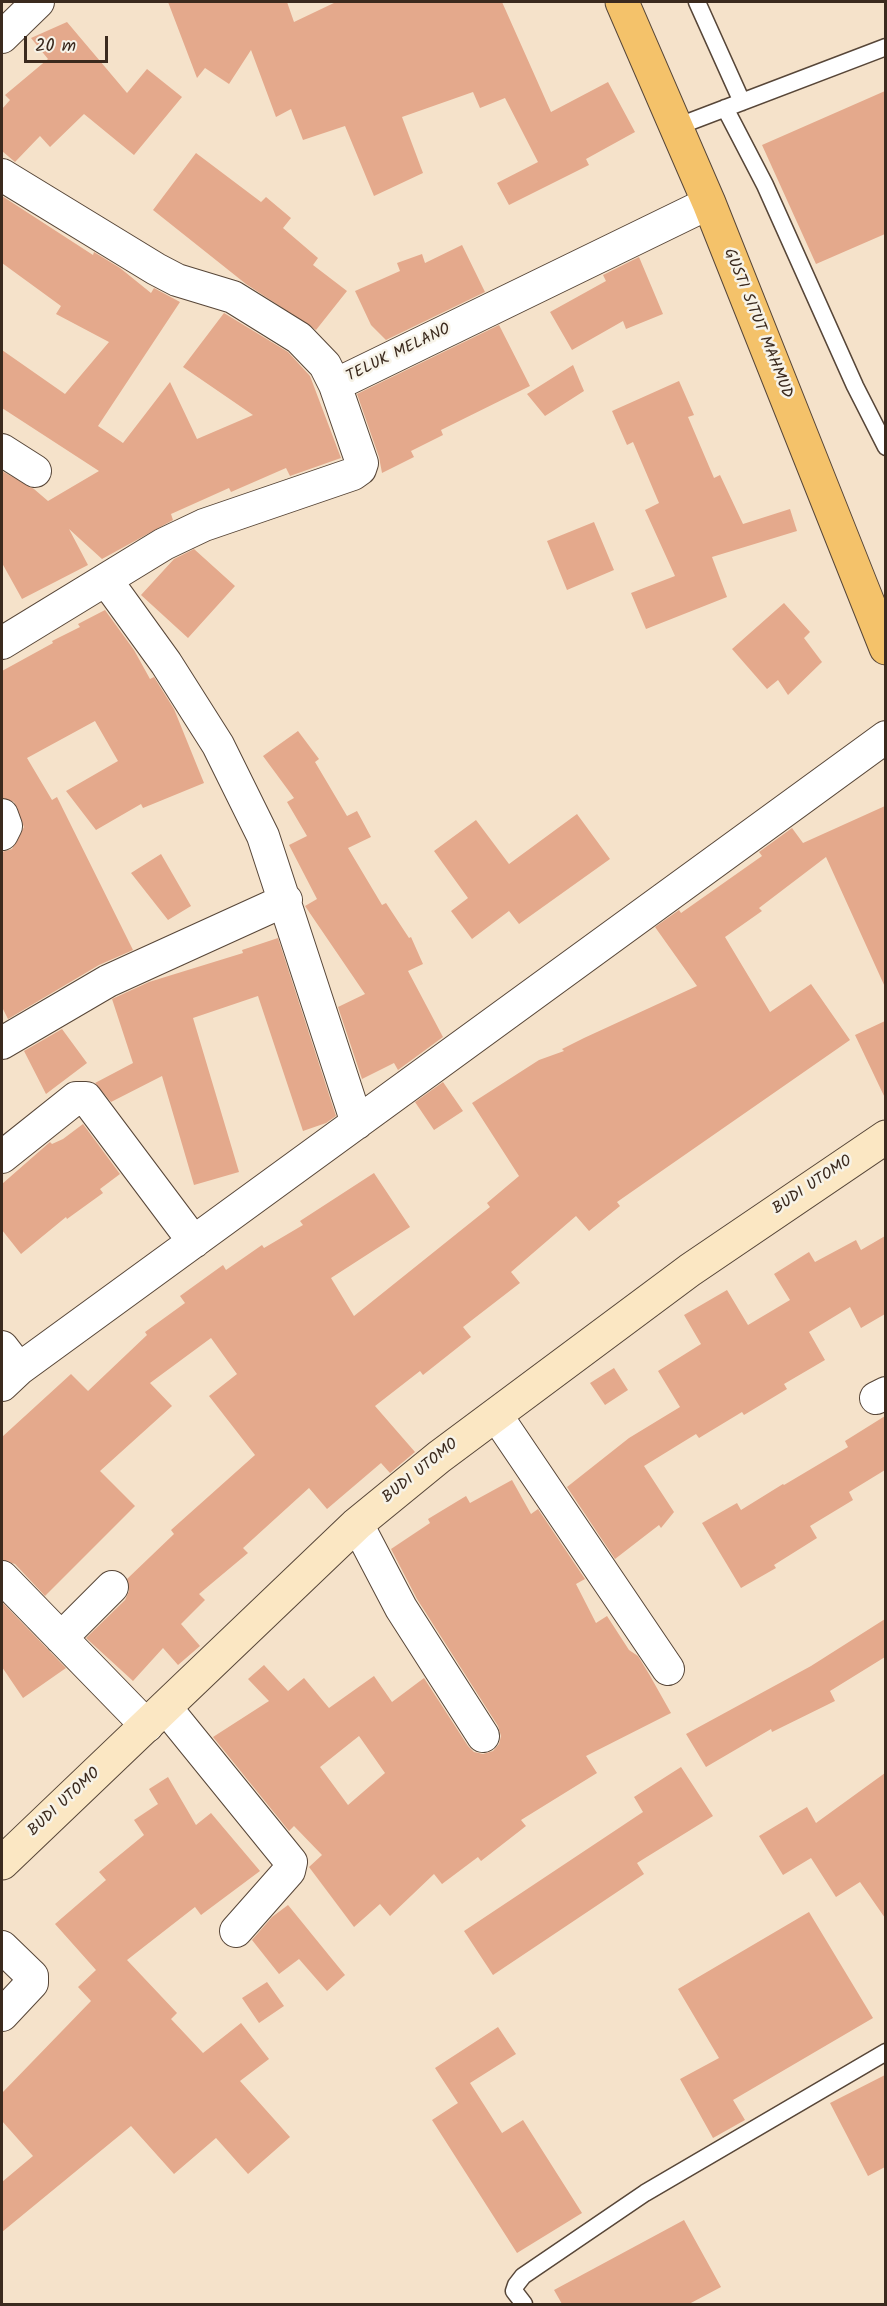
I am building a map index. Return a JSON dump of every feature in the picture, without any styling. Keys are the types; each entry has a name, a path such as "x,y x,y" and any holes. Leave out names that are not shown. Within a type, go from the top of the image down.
{"highway":[{"name":"GUSTI SITUT MAHMUD","path":"622,2 709,202 885,648"}],"street":[{"path":"2,37 39,2"},
{"path":"2,175 156,269 177,280 233,297 299,338 325,365 335,385"},
{"name":"TELUK MELANO","path":"2,643 164,544 204,525 353,474 360,469 362,463 335,385 709,202"},
{"path":"2,450 35,471"},
{"path":"106,580 166,663 218,745 263,836 286,900 357,1123"},
{"path":"7,1367 194,1242 885,737"},
{"path":"2,815 6,826 2,834"},
{"path":"2,1043 108,981 286,900"},
{"path":"2,1157 76,1098 86,1098 194,1242"},
{"name":"BUDI UTOMO","path":"2,1863 357,1524 439,1457 690,1270 885,1137"},
{"path":"496,1415 668,1669"},
{"path":"357,1524 400,1608 483,1736"},
{"path":"2,1577 61,1638 156,1717 291,1862 289,1871 237,1931"},
{"path":"61,1638 112,1587"},
{"path":"2,1947 32,1976 32,1983 2,2015"}],"lane":[{"path":"697,2 742,102"},
{"path":"676,127 885,47"},
{"path":"725,108 765,185 855,386 885,447"},
{"path":"524,2304 514,2291 523,2276 645,2193 885,2052"}],"building":[{"path":"168,2 287,2 294,22 336,2 502,2 551,112 608,82 635,132 586,159 589,165 509,205 497,183 538,162 505,98 480,108 473,92 402,117 423,173 374,196 345,126 303,140 291,109 276,117 251,50 229,84 205,68 197,78"},
{"path":"67,22 127,93 147,69 182,97 134,155 84,114 50,147 40,136 15,162 2,151 2,109 10,100 5,95 48,59 31,38"},
{"path":"885,91 885,234 816,264 762,145"},
{"path":"196,153 261,202 266,197 291,218 283,228 318,258 313,265 347,291 316,330 246,284 153,210"},
{"path":"2,196 93,255 94,252 120,268 151,293 154,288 180,302 98,426 123,443 170,382 197,439 253,415 183,367 224,313 288,352 310,376 341,458 290,476 286,468 231,492 229,488 171,514 173,520 102,559 69,529 88,565 22,599 2,563 2,471 34,489 48,501 99,471 2,408 2,350 65,394 109,342 56,314 61,306 2,263"},
{"path":"462,245 485,292 386,340 371,325 355,291 400,271 397,263 422,254 425,263"},
{"path":"639,257 663,314 626,329 623,321 572,350 550,312 606,281 603,275"},
{"path":"499,325 530,386 441,430 443,435 411,451 414,457 382,473 379,457 357,394"},
{"path":"573,365 584,391 545,416 527,394"},
{"path":"679,381 694,415 688,417 714,478 720,475 743,524 790,509 797,531 712,557 727,597 646,629 631,593 675,576 645,510 659,503 633,442 627,445 612,411"},
{"path":"594,522 614,570 567,590 547,541"},
{"path":"194,549 235,586 188,638 141,595 174,559"},
{"path":"784,603 810,632 804,638 822,662 788,695 778,680 767,689 732,649"},
{"path":"105,610 134,650 150,679 154,677 174,709 204,783 143,808 141,804 96,830 66,791 118,761 95,721 27,758 52,800 57,797 133,950 99,965 8,1019 2,1007 2,852 12,849 24,827 14,802 2,798 2,671 53,643 52,641 80,627 78,624"},
{"path":"298,731 319,759 315,762 347,816 357,811 371,837 348,848 382,905 386,903 409,938 411,937 423,964 408,971 443,1037 398,1070 394,1063 362,1079 338,1007 365,994 305,906 317,899 289,845 307,836 287,802 294,798 263,756"},
{"path":"885,806 885,987 826,857 759,908 762,911 725,937 770,1012 811,984 850,1040 617,1202 620,1206 589,1231 576,1216 511,1272 520,1283 463,1327 471,1337 423,1375 420,1371 375,1406 415,1452 390,1473 381,1463 327,1509 309,1488 243,1548 248,1553 199,1594 205,1600 181,1624 200,1646 178,1665 163,1648 133,1681 86,1638 125,1600 129,1591 127,1579 174,1534 171,1530 255,1455 209,1396 237,1374 211,1338 150,1383 172,1406 100,1471 135,1506 45,1596 15,1564 2,1560 2,1437 71,1374 88,1391 147,1335 145,1332 185,1303 180,1296 223,1265 226,1270 262,1245 264,1248 303,1225 300,1221 374,1173 410,1227 331,1278 354,1316 490,1207 487,1203 519,1176 472,1103 539,1060 564,1051 562,1049 584,1038 697,986 655,927 679,910 681,913 762,856 759,852 792,828 803,843"},
{"path":"577,814 610,859 519,924 509,911 472,939 451,911 468,898 434,851 476,820 509,864"},
{"path":"161,854 191,906 168,920 131,873"},
{"path":"278,938 336,1116 326,1123 303,1131 258,996 193,1018 239,1172 194,1185 162,1076 111,1102 95,1083 133,1063 112,999 149,982 243,953 242,950"},
{"path":"885,1021 885,1098 855,1035"},
{"path":"62,1029 87,1063 46,1094 24,1051"},
{"path":"443,1082 463,1111 434,1130 415,1102"},
{"path":"83,1124 120,1174 100,1189 103,1193 67,1219 66,1217 21,1254 2,1230 2,1184 50,1142 52,1144 63,1139"},
{"path":"885,1236 885,1314 861,1328 850,1307 809,1332 825,1360 784,1384 787,1389 744,1415 742,1412 699,1438 696,1434 644,1466 674,1512 661,1528 659,1525 615,1559 567,1487 629,1438 680,1407 658,1371 701,1344 684,1315 727,1290 748,1325 790,1300 774,1274 809,1252 815,1262 856,1240 861,1250"},
{"path":"614,1368 628,1390 605,1405 590,1383"},
{"path":"885,1416 885,1470 849,1492 853,1500 810,1526 817,1538 774,1565 776,1568 741,1588 702,1523 737,1503 741,1510 784,1485 848,1447 845,1441"},
{"path":"512,1480 531,1514 538,1509 585,1579 576,1584 596,1623 607,1616 629,1650 638,1656 671,1713 586,1756 597,1773 521,1820 526,1826 481,1861 478,1857 442,1884 434,1874 390,1916 380,1904 354,1927 309,1867 322,1855 294,1826 289,1831 213,1737 269,1701 248,1679 264,1665 288,1691 304,1678 329,1708 374,1676 392,1702 424,1678 468,1746 474,1752 483,1754 493,1751 499,1744 501,1736 498,1726 417,1599 391,1549 430,1523 428,1519 466,1496 470,1503","holes":["359,1736 385,1773 348,1805 320,1767"]},
{"path":"2,1602 66,1668 23,1698 2,1667"},
{"path":"885,1619 885,1657 830,1691 835,1701 772,1732 771,1729 706,1767 686,1734 811,1666"},
{"path":"681,1767 713,1816 637,1863 644,1874 493,1975 464,1931 643,1812 634,1797"},
{"path":"885,1773 885,1918 860,1882 836,1897 811,1858 783,1875 759,1836 807,1807 816,1823"},
{"path":"168,1777 196,1825 211,1813 260,1871 201,1915 195,1907 127,1960 177,2013 171,2019 203,2053 241,2023 269,2059 240,2081 290,2137 248,2174 216,2138 174,2174 131,2126 2,2232 2,2182 33,2156 2,2121 2,2093 91,2001 78,1987 96,1970 55,1924 106,1880 99,1872 144,1835 134,1820 158,1804 149,1789"},
{"path":"288,1905 345,1975 327,1991 299,1959 279,1974 252,1940 272,1917"},
{"path":"809,1912 873,2018 733,2100 745,2120 713,2138 680,2079 719,2058 678,1989"},
{"path":"267,1982 284,2006 259,2023 242,1998"},
{"path":"498,2027 516,2054 470,2083 502,2133 523,2120 582,2213 517,2253 432,2120 458,2103 435,2068"},
{"path":"885,2075 885,2167 868,2176 830,2103"},
{"path":"684,2220 721,2287 689,2304 562,2304 554,2290"}]}
